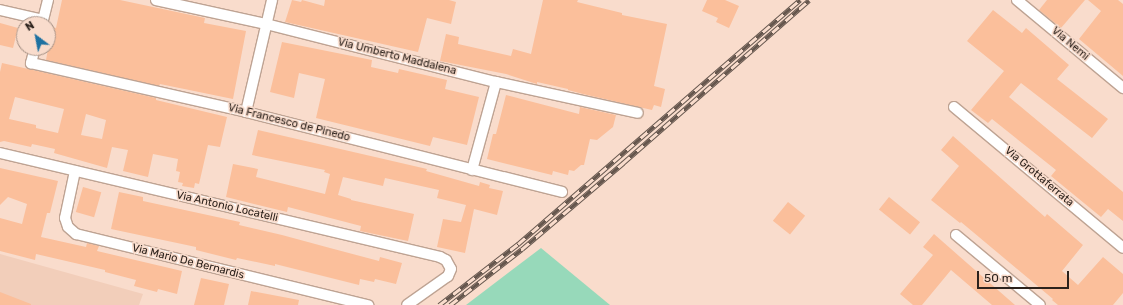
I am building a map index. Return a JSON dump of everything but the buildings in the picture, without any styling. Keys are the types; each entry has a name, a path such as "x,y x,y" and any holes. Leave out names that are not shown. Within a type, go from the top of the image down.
{"street":[{"path":"44,16 48,0"},
{"name":"Via Umberto Maddalena","path":"156,0 266,24 496,82 638,113"},
{"path":"246,112 272,0"},
{"name":"Via Nemi","path":"1017,0 1123,88"},
{"path":"0,10 21,16"},
{"name":"Via Francesco de Pinedo","path":"33,56 31,63 246,112 562,192"},
{"path":"472,170 496,82"},
{"name":"Via Grottaferrata","path":"954,107 1123,248"},
{"name":"Via Antonio Locatelli","path":"0,153 440,257 446,260 451,267 451,271 448,276 407,305"},
{"name":"Via Mario De Bernardis","path":"75,171 65,218 68,227 76,234 368,305"},
{"path":"956,235 1040,305"}],"shaded area":[{"path":"0,254 143,294 139,305 0,305"}],"green space":[{"path":"541,248 610,305 466,305"}],"railway":[{"path":"439,305 518,244 800,0"},
{"path":"450,305 522,249 623,163 809,0"}]}
